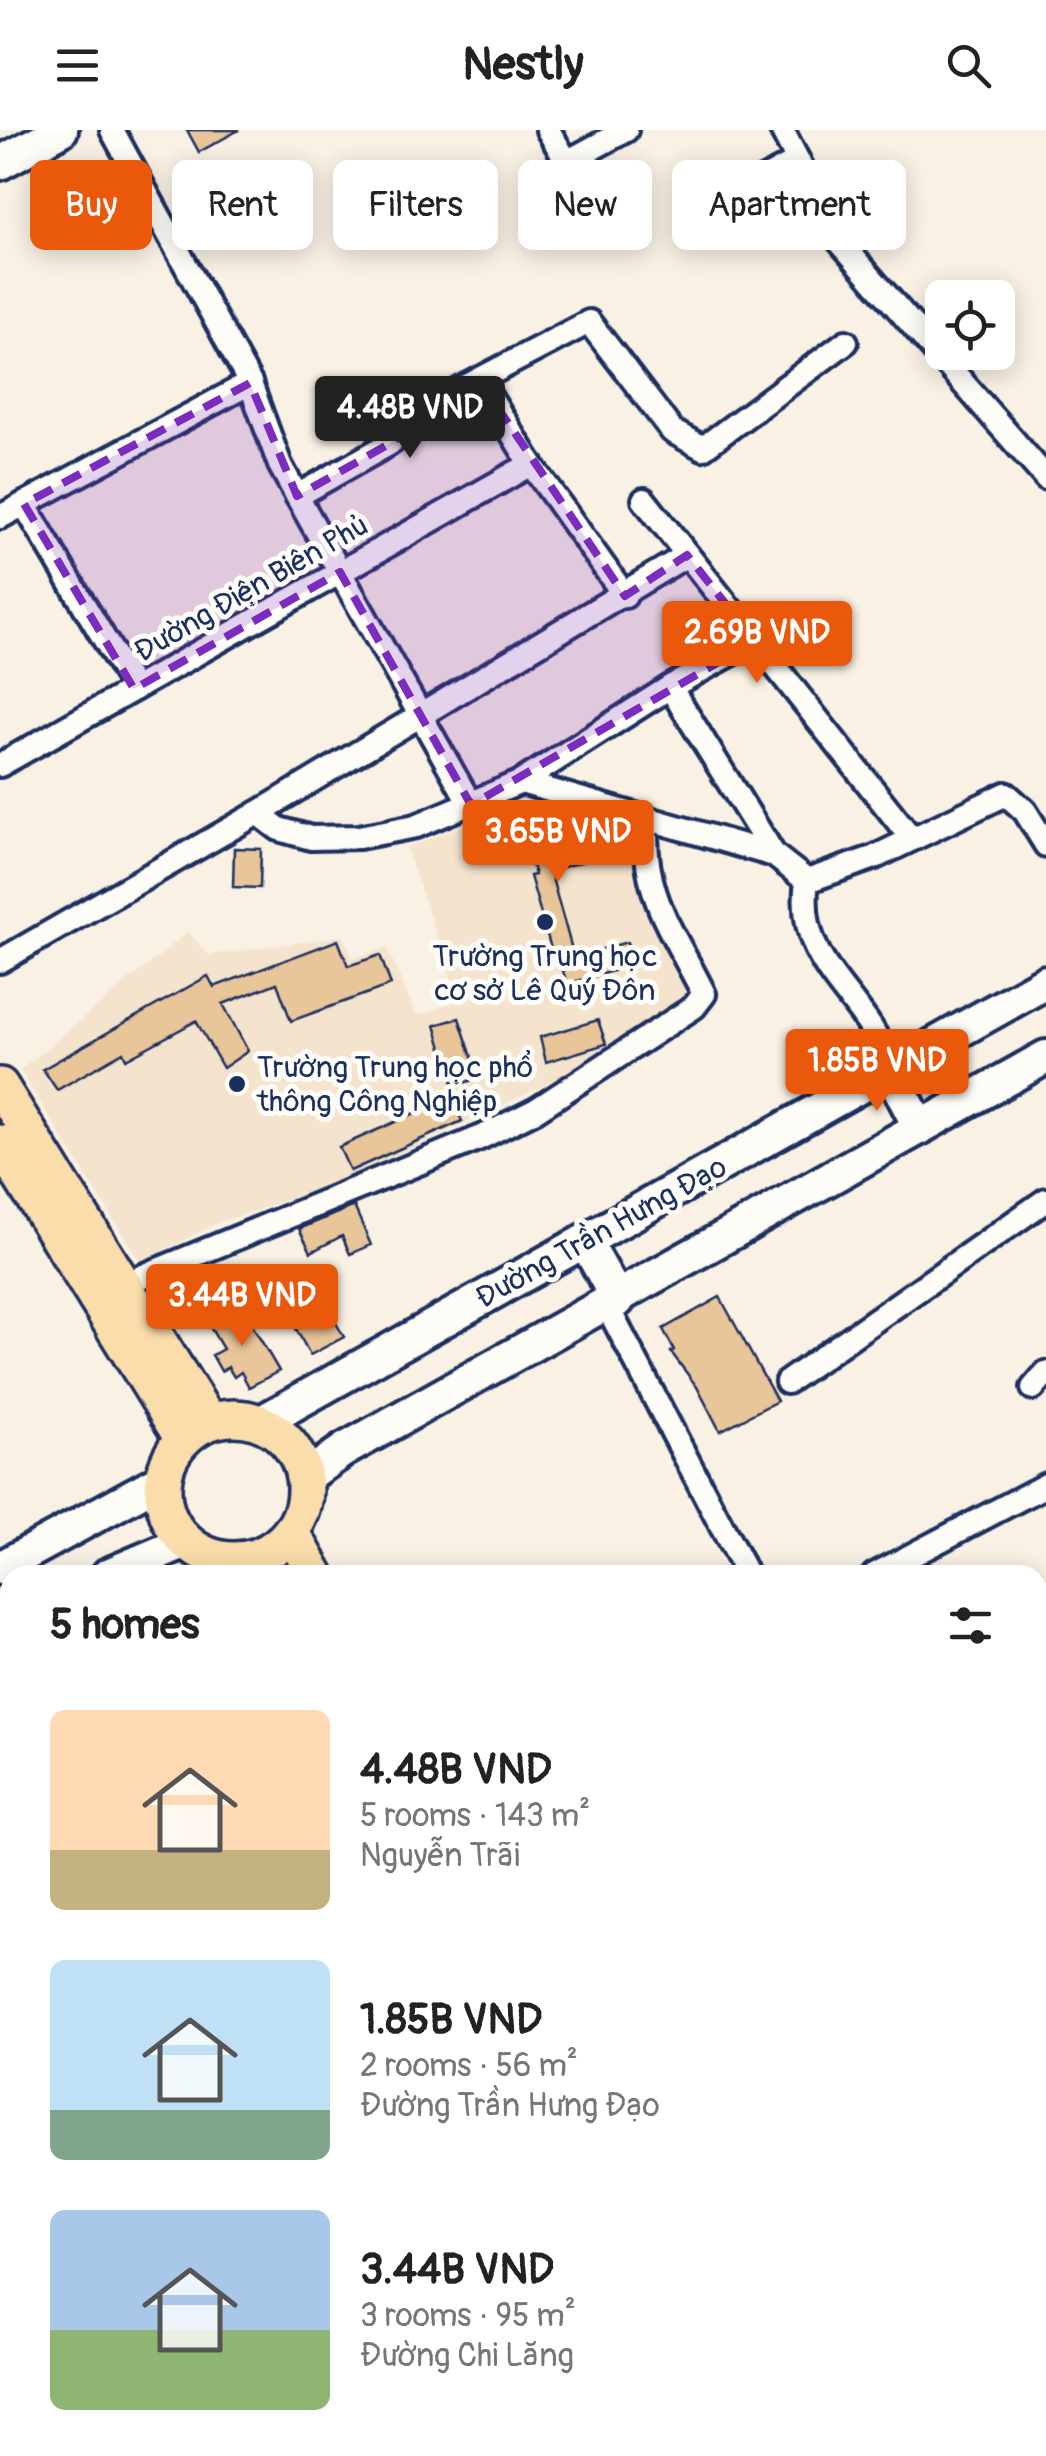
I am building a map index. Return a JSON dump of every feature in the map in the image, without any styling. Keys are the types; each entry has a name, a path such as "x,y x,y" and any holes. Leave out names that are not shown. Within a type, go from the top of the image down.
{"main road":[{"path":"0,163 61,130"},
{"name":"Đường Trần Hưng Đạo","path":"260,1423 1046,982"},
{"path":"304,1478 344,1450 1046,1057"},
{"path":"890,1070 920,1128"},
{"path":"3,1098 124,1284 196,1430"},
{"path":"0,1142 196,1430"},
{"path":"584,1240 612,1303"},
{"path":"244,1565 214,1557 186,1542 167,1514 163,1479 170,1458 196,1430 235,1418 260,1423 289,1445 304,1478 303,1506 291,1531 253,1565"},
{"path":"5,1565 163,1479"},
{"path":"291,1531 310,1565"},
{"path":"132,1565 186,1542"}],"street":[{"path":"112,130 250,384 280,465 472,804"},
{"path":"548,130 566,162 626,130"},
{"path":"782,130 797,160"},
{"path":"846,250 882,294 944,356 1046,478"},
{"path":"297,496 389,444 478,380 589,322 672,431 703,448 846,342"},
{"path":"478,380 531,464 626,596"},
{"path":"0,517 250,384"},
{"name":"Đường Điện Biên Phủ","path":"0,765 531,464"},
{"path":"644,500 912,839"},
{"path":"24,504 134,689"},
{"path":"0,960 258,813 626,596 687,555"},
{"path":"258,813 280,830 311,838 359,837 416,826 521,782 670,688 755,641"},
{"path":"670,688 774,855 807,881"},
{"path":"521,782 774,855"},
{"path":"807,881 912,839 1006,794 1042,830"},
{"path":"124,1284 482,1138 536,1110 694,1008 704,994 659,914 646,866 647,818"},
{"path":"807,881 803,908 807,934 839,986 882,1042 890,1070"},
{"path":"787,1382 1046,1200"},
{"path":"612,1303 742,1565"},
{"path":"893,1565 1046,1485"}],"highlighted area":[{"path":"479,380 625,596 687,555 755,641 471,805 340,572 134,689 24,504 250,383 297,496 389,444"}],"shaded area":[{"name":"Trường Trung học phổ thông Công Nghiệp","path":"512,806 605,824 626,843 687,996 566,1074 508,1103 344,1180 216,1224 140,1262 20,1070 188,932 209,955 343,936 353,958 387,948 417,1016 459,1000 406,848"}],"building":[{"path":"187,130 239,130 199,152"},
{"path":"596,833 602,856 550,871 573,953 554,959 530,876 535,875 528,852"},
{"path":"234,848 261,849 260,888 233,887"},
{"path":"338,940 348,966 380,955 391,985 291,1021 277,983 223,1004 248,1051 223,1068 196,1021 126,1059 123,1052 57,1090 43,1069 208,976 214,987"},
{"path":"627,942 634,965 567,984 560,961"},
{"path":"459,1018 479,1078 454,1086 435,1025"},
{"path":"598,1020 606,1044 546,1062 540,1037"},
{"path":"451,1097 462,1121 350,1171 339,1147"},
{"path":"354,1206 371,1245 350,1254 342,1236 311,1252 299,1229"},
{"path":"720,1297 777,1401 720,1431 697,1387 671,1352 674,1350 663,1329"},
{"path":"327,1307 344,1337 310,1355 294,1325"},
{"path":"242,1308 279,1371 249,1387 241,1372 234,1377 228,1367 221,1371 212,1355 223,1349 210,1327"}],"place":[{"name":"Trường Trung học cơ sở Lê Quý Đôn","path":"545,922"},
{"name":"Trường Trung học phổ thông Công Nghiệp","path":"237,1084"}]}
